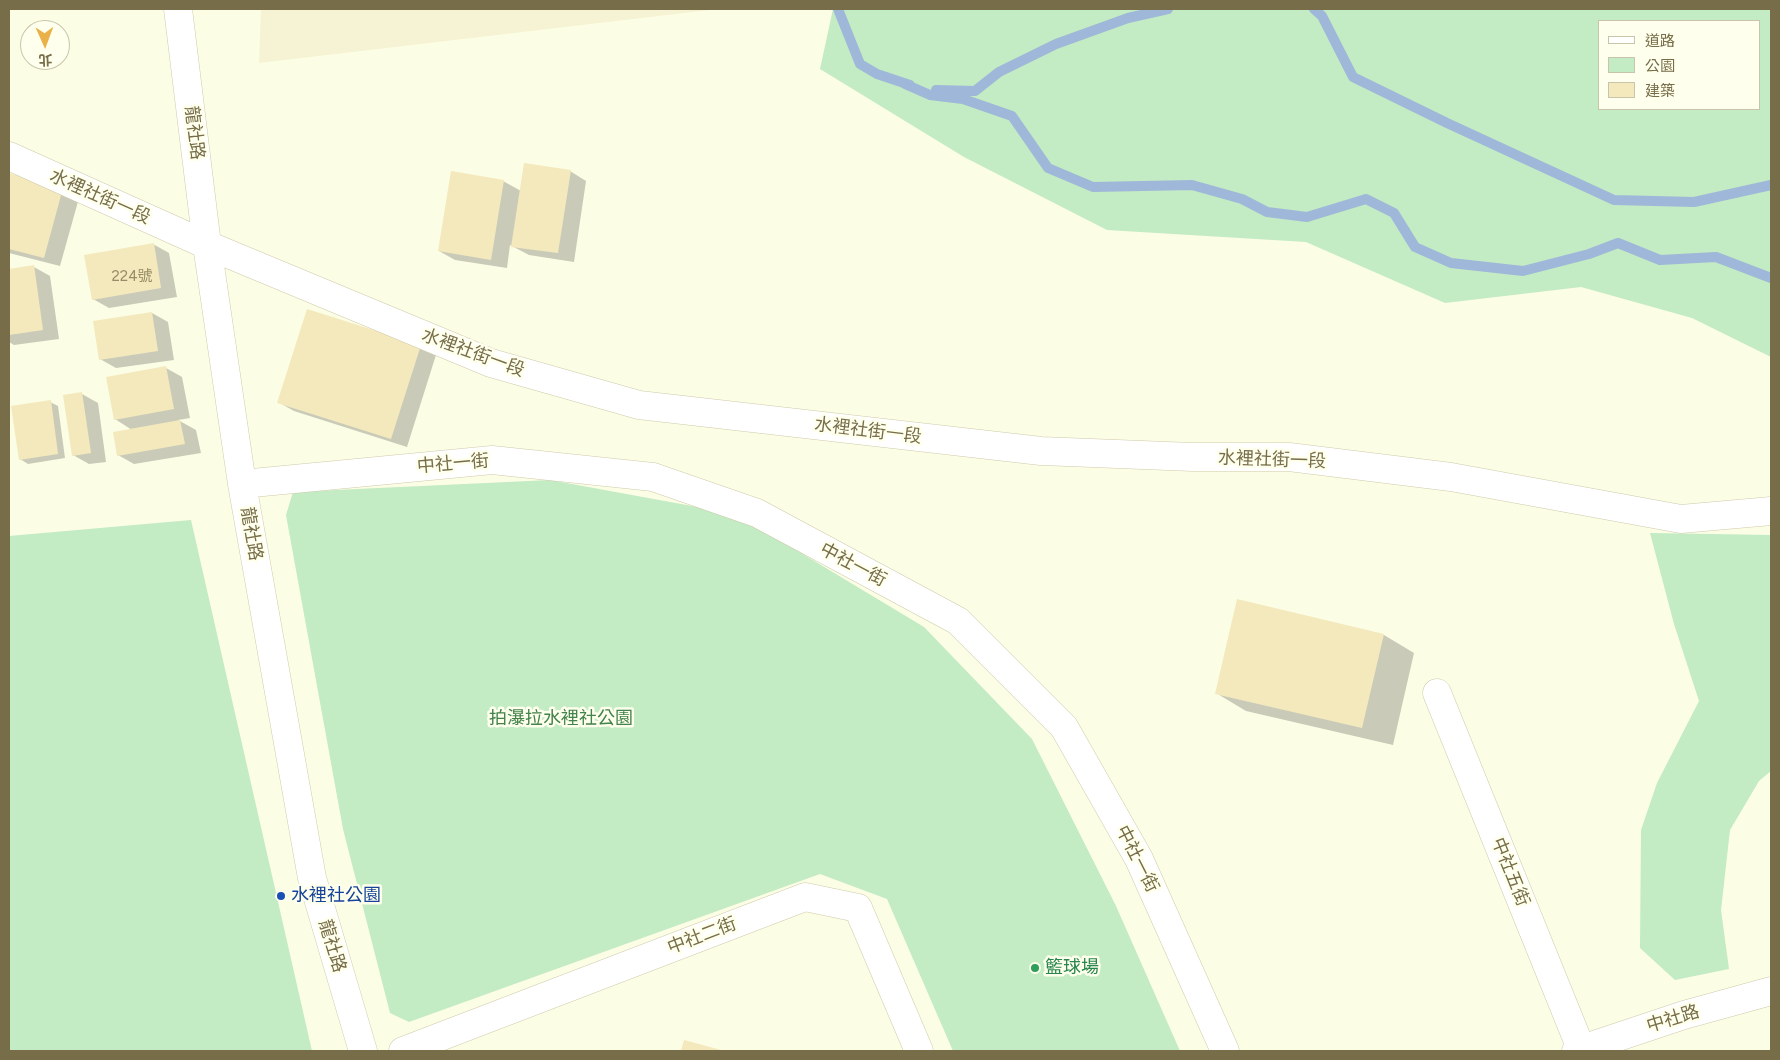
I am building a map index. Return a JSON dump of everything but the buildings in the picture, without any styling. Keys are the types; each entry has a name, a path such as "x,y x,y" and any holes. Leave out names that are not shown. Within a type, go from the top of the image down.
{"street":[{"name":"龍社路","path":"178,9 207,245 242,484 312,878 363,1051"},
{"name":"水裡社街一段","path":"9,156 207,245 490,364 639,405 1041,451 1193,457 1289,457 1451,477 1681,519 1771,511"},
{"name":"中社一街","path":"242,484 492,460 653,477 757,513 958,621 1064,727 1139,859 1224,1051"},
{"name":"中社五街","path":"1437,693 1580,1050"},
{"name":"中社二街","path":"403,1051 805,897 858,908 919,1051"},
{"name":"中社路","path":"1580,1050 1684,1015 1771,991"}],"shaded area":[{"path":"261,9 718,9 259,63"}],"green space":[{"path":"833,9 1771,9 1771,357 1692,318 1581,287 1445,303 1306,242 1107,230 964,157 820,69"},
{"name":"拍瀑拉水裡社公園","path":"550,480 752,517 806,556 924,627 1032,739 1116,906 1180,1051 953,1051 887,899 820,874 409,1022 390,1013 343,829 286,515 293,492"},
{"path":"191,520 312,1051 9,1051 9,536"},
{"path":"1650,533 1771,535 1771,771 1759,781 1730,830 1721,910 1729,969 1675,980 1640,948 1641,830 1657,783 1699,701 1674,624"}],"waterway":[{"path":"838,9 860,64 877,74 910,85"},
{"path":"936,90 975,91 999,72 1056,44 1128,18 1168,9"},
{"path":"1314,9 1322,16 1353,77 1447,123 1614,200 1694,202 1771,185"},
{"path":"905,84 930,95 963,99 1012,116 1048,168 1093,187 1192,185 1242,199 1267,212 1307,217 1366,199 1394,213 1415,247 1451,263 1523,271 1589,254 1618,243 1660,260 1716,257 1771,278"}],"place":[{"name":"水裡社公園","path":"281,896"},
{"name":"籃球場","path":"1035,968"}]}
